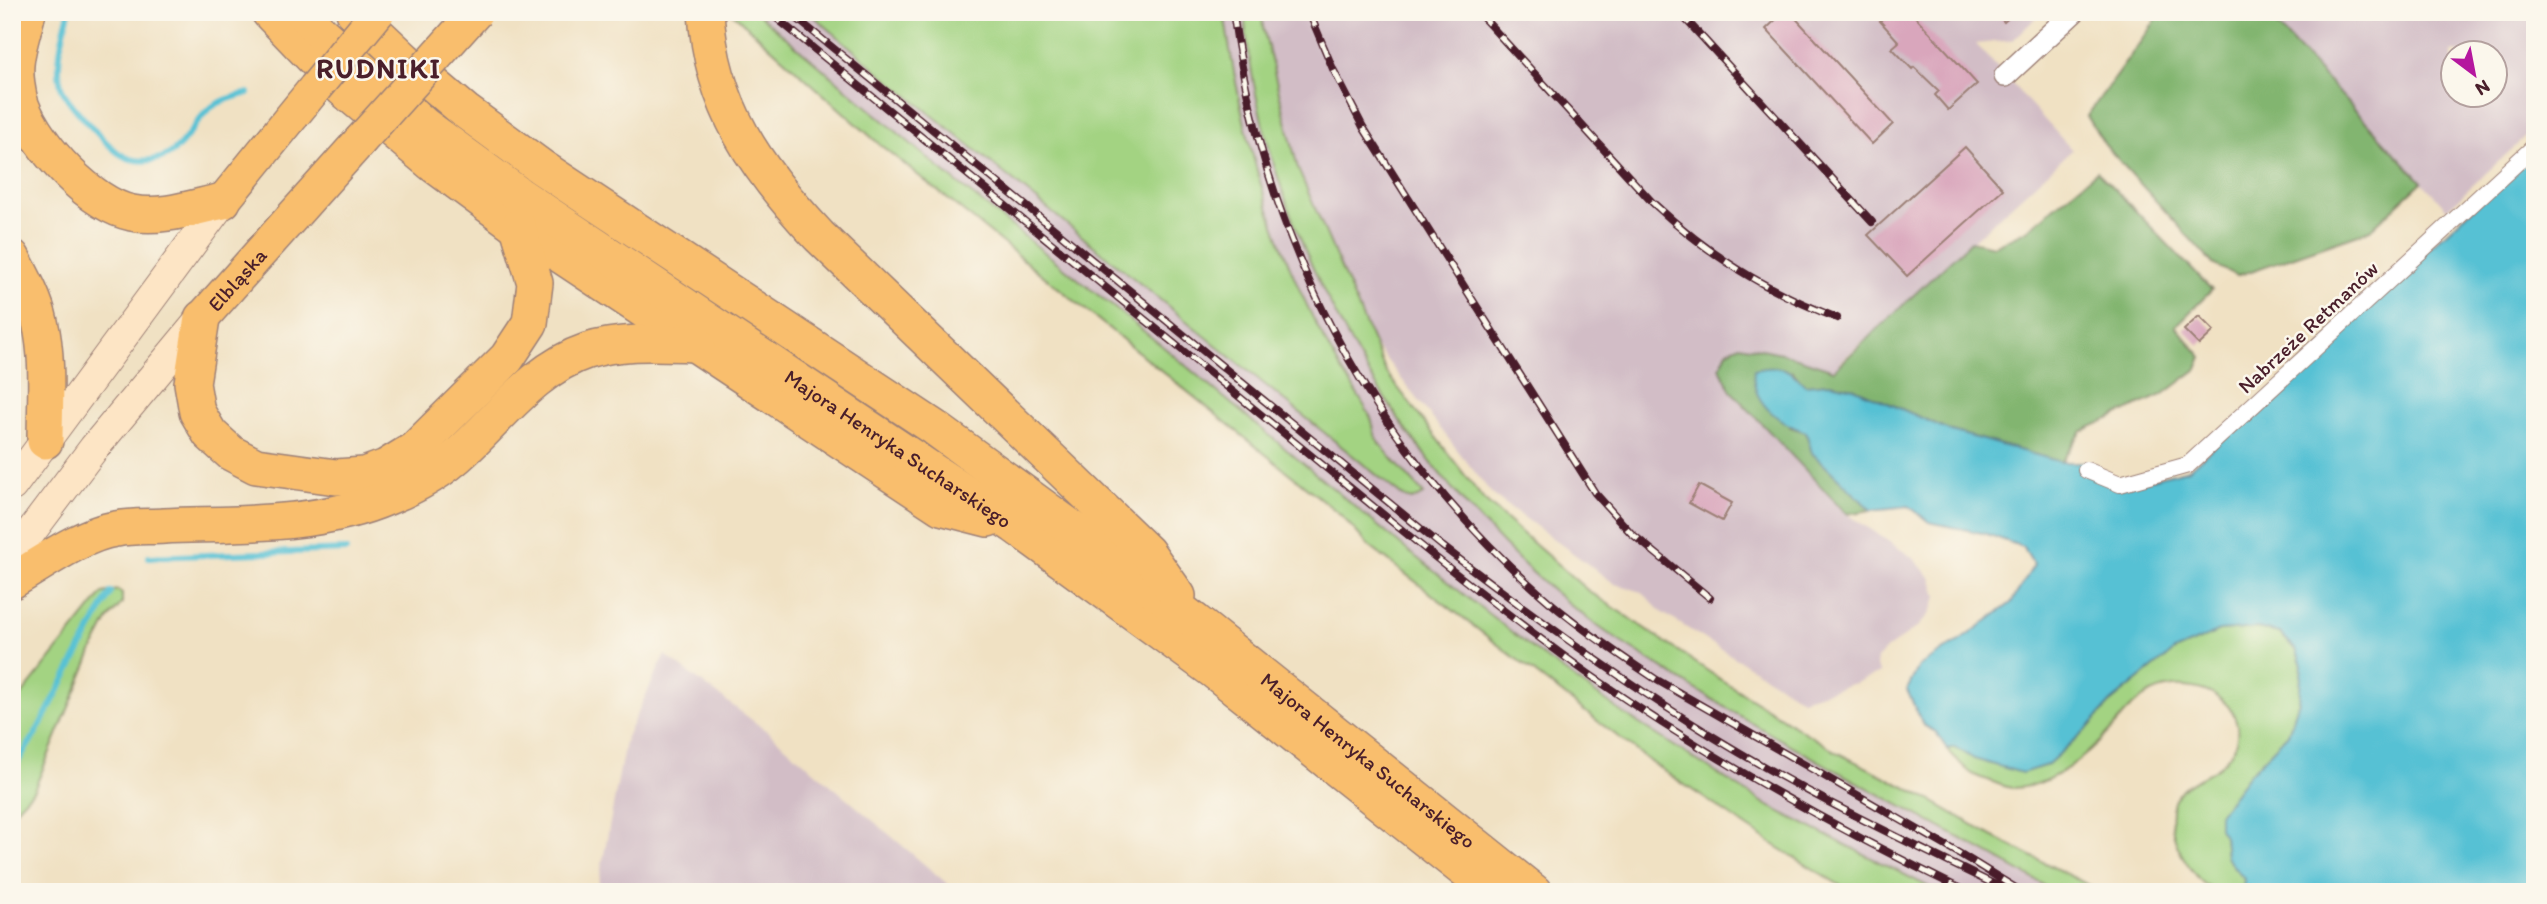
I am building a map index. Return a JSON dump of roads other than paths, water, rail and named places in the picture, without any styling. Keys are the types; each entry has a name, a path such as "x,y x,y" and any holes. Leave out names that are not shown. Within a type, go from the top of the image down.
{"highway":[{"path":"28,12 16,65 21,106 37,136 68,172 102,201 132,213 160,214 223,201"},
{"path":"270,12 343,89 433,165 518,227 941,507 1015,526"},
{"name":"Majora Henryka Sucharskiego","path":"303,12 321,33 425,126 518,194 1015,526 1214,671 1492,892"},
{"name":"Majora Henryka Sucharskiego","path":"354,12 465,111 541,167 935,428 1196,621 1534,892"},
{"path":"706,12 711,57 737,128 754,158 787,202 1147,552 1196,621"},
{"path":"202,318 192,383 197,412 210,434 231,453 256,466 336,477 364,475 386,467 415,449 507,358 530,323 535,283 518,227"},
{"path":"12,257 30,292 40,322 46,371 45,441"},
{"path":"12,581 76,543 114,529 295,520 345,512 387,498 429,477 463,452 529,386 556,365 587,351 623,343 698,344"}],"main road":[{"path":"12,486 223,201 378,12"},
{"name":"Elbląska","path":"12,557 94,448 202,318 475,12"}],"street":[{"path":"2004,76 2074,12"},
{"name":"Nabrzeże Retmanów","path":"2086,470 2120,484 2188,465 2535,146"}],"water":[{"path":"2535,151 2535,892 2243,892 2244,879 2226,857 2224,836 2219,828 2219,814 2250,773 2288,734 2299,701 2302,665 2296,649 2280,633 2257,628 2220,631 2174,651 2111,702 2088,728 2047,765 2022,773 1974,759 1955,747 1947,749 1936,732 1923,725 1907,690 1919,666 1961,640 2011,603 2034,565 2023,547 1987,534 1929,522 1909,506 1871,510 1812,453 1806,432 1786,423 1768,410 1757,392 1754,370 1782,368 1805,385 1830,383 1854,388 1951,431 2061,462 2085,462 2122,487 2189,469"}],"waterway":[{"path":"69,12 59,59 61,86 87,122 125,157 145,161 169,154 182,143 209,109 248,93"},
{"path":"149,557 346,550"},
{"path":"12,771 36,733 111,592"}],"railway":[{"path":"769,12 1435,557 1553,648 1638,707 1776,792 1967,892"},
{"path":"789,12 1442,546 1541,621 1608,668 1748,758 1859,818 2010,892"},
{"path":"1233,12 1248,96 1270,177 1298,255 1333,330 1374,401 1422,469 1477,532 1552,604 1657,680 2022,892"},
{"path":"1309,12 1333,69 1363,127 1595,493 1631,533 1710,598"},
{"path":"1478,12 1652,202 1674,222 1739,270 1785,295 1837,318"},
{"path":"1679,12 1872,222"}],"district":[{"name":"RUDNIKI","path":"379,68"}]}
